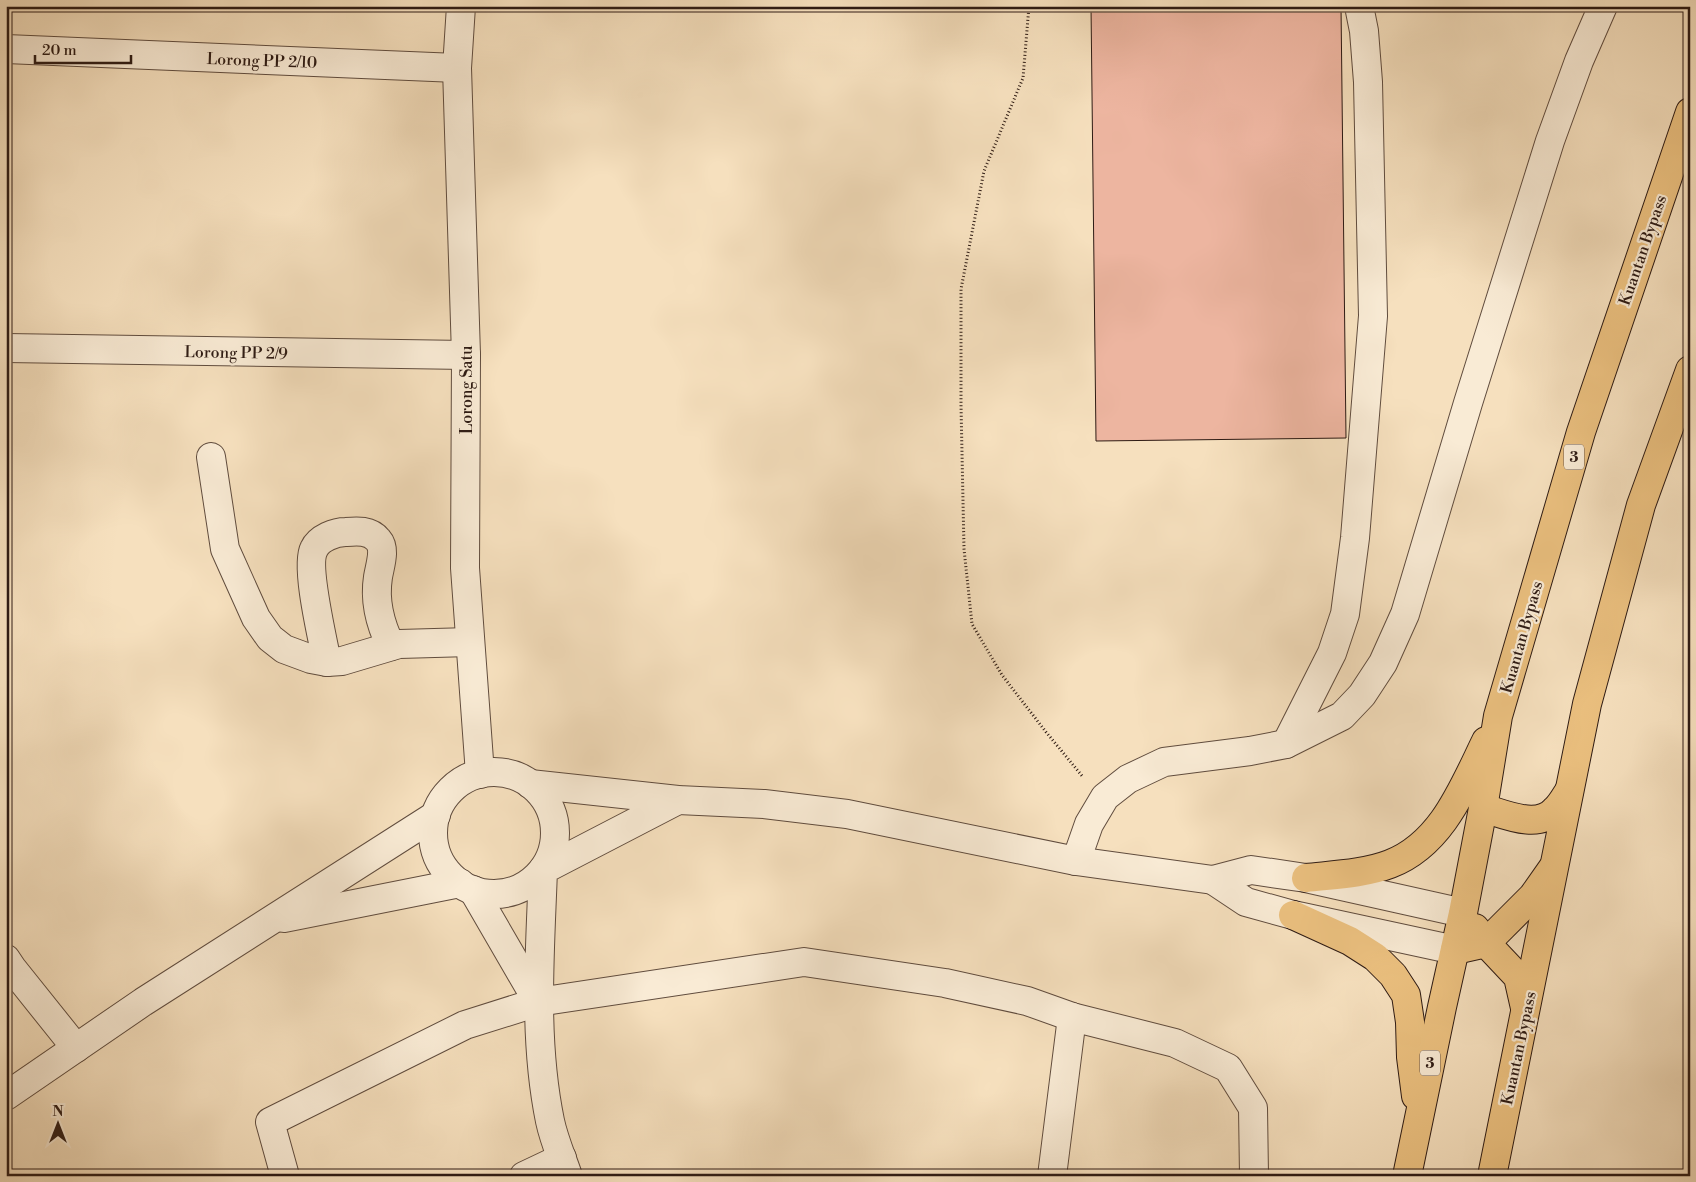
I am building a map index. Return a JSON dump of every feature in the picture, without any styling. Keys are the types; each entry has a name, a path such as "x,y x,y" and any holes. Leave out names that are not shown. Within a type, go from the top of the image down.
{"highway":[{"name":"Kuantan Bypass","path":"1407,1176 1484,808 1498,716 1581,432 1690,112"},
{"name":"Kuantan Bypass","path":"1492,1176 1587,704 1641,505 1690,370"},
{"path":"1306,878 1360,871 1388,865 1408,856 1428,841 1447,816 1498,716"},
{"path":"1484,808 1520,818 1536,820 1547,817 1555,812 1570,790"},
{"path":"1455,950 1486,943 1533,896 1556,862"},
{"path":"1463,913 1486,943 1518,977 1526,1010"},
{"path":"1293,916 1350,941 1375,957 1393,975 1406,995 1410,1022 1414,1086 1419,1115"}],"street":[{"name":"Lorong Satu","path":"461,6 457,68 466,356 466,568 480,774"},
{"path":"1286,744 1332,653 1345,614 1355,538 1373,316 1368,82 1364,31 1358,6"},
{"path":"1076,861 1089,824 1105,797 1128,778 1164,762 1250,751 1286,744 1342,716 1362,695 1383,663 1405,614 1550,141 1579,61 1603,6"},
{"name":"Lorong PP 2/10","path":"6,49 457,68"},
{"name":"Lorong PP 2/9","path":"6,348 466,356"},
{"path":"211,457 225,550 256,618 270,638 284,648 311,659 327,662 342,661 398,644 470,642"},
{"path":"327,662 311,570 314,550 323,539 341,532 363,531 377,538 381,546 382,553 376,596 382,628 391,646"},
{"path":"524,1176 565,1167 550,1122 542,1066 538,1002 543,870 551,856 555,840 555,824 550,808 542,794 515,775 498,772 480,774 466,780 453,789 442,801 436,815 433,830 434,846 448,872 467,886 493,894 512,892 529,883 543,870 678,800"},
{"path":"530,784 678,800 764,804 846,814 1076,861 1213,880 1251,870 1306,878 1463,913"},
{"path":"6,1096 143,1002 436,815"},
{"path":"1213,880 1246,902 1293,916 1455,950"},
{"path":"268,921 467,886"},
{"path":"467,886 538,1002"},
{"path":"6,959 76,1048"},
{"path":"285,1176 270,1122 466,1025 538,1002 804,962 945,983 1027,1001 1072,1017 1175,1043 1228,1068 1253,1108 1254,1176"},
{"path":"1052,1176 1072,1017"}],"path":[{"path":"1029,6 1023,78 984,171 960,289 960,405 964,550 972,624 1002,675 1046,732 1104,800"}],"building":[{"path":"1091,6 1341,6 1346,438 1096,441"}]}
